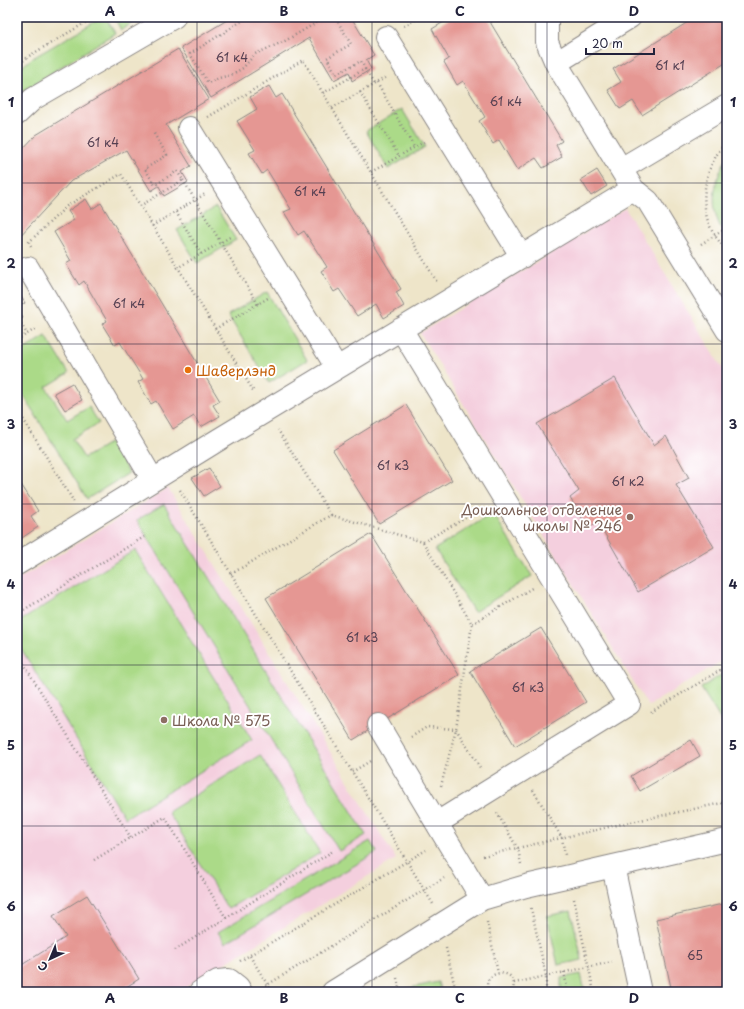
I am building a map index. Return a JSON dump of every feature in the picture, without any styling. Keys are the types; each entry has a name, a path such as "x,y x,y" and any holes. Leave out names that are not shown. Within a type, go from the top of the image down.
{"lane":[{"path":"17,114 33,99 174,17"},
{"path":"547,17 548,42 556,63 633,189 648,201 727,330"},
{"path":"556,63 630,17"},
{"path":"386,37 522,257"},
{"path":"621,169 727,106"},
{"path":"189,128 337,368"},
{"path":"17,564 266,411 633,189"},
{"path":"28,268 161,475"},
{"path":"401,329 629,704 489,791 439,826"},
{"path":"378,725 482,899"},
{"path":"333,992 482,899 526,886 727,840"},
{"path":"614,866 640,992"},
{"path":"200,992 218,982 235,986"}],"path":[{"path":"17,66 29,56 95,17"},
{"path":"248,17 190,54 208,83 219,78 231,76 243,68 255,54 285,41 326,17"},
{"path":"335,17 351,44 327,58 336,74 361,61 414,147"},
{"path":"189,128 303,60 448,301"},
{"path":"332,108 404,67"},
{"path":"323,93 365,69"},
{"path":"360,92 399,156"},
{"path":"153,132 167,156 145,169 155,185 177,171 258,304"},
{"path":"727,141 713,160 705,181 704,201 708,221 715,236 727,251"},
{"path":"371,172 423,143"},
{"path":"28,268 37,257 29,242 67,206 121,174 177,268 331,515 423,542 472,624 439,826 407,861 237,964 235,986"},
{"path":"140,206 183,180"},
{"path":"152,226 223,183"},
{"path":"176,212 201,254"},
{"path":"682,256 727,228"},
{"path":"177,268 233,236"},
{"path":"215,329 270,297"},
{"path":"17,318 26,334"},
{"path":"17,409 86,522"},
{"path":"161,475 232,574 438,912 456,992"},
{"path":"423,542 503,496"},
{"path":"232,574 331,515"},
{"path":"17,614 144,537"},
{"path":"472,624 552,576"},
{"path":"17,653 131,838"},
{"path":"629,704 642,717 727,666"},
{"path":"352,772 427,727 456,729"},
{"path":"456,729 518,849 523,871"},
{"path":"521,771 562,838 567,862"},
{"path":"94,860 165,817 226,918"},
{"path":"175,950 333,851"},
{"path":"573,892 594,992"},
{"path":"482,899 498,973"},
{"path":"529,902 546,976 546,992"},
{"path":"250,956 272,992"},
{"path":"514,983 634,958"},
{"path":"474,992 488,990 488,981 491,977 502,972 510,976 514,983 512,992"},
{"path":"564,972 567,987 566,992"}],"shaded area":[{"name":"Дошкольное отделение школы № 246","path":"625,208 727,376 727,658 648,706 420,333"},
{"name":"Школа № 575","path":"168,488 396,859 178,992 17,992 17,580"}],"green space":[{"path":"105,17 115,33 21,92 17,92 17,71 31,59"},
{"path":"114,17 143,17 121,30"},
{"path":"402,109 425,147 388,169 366,131"},
{"path":"727,158 727,237 717,218 714,198 718,177"},
{"path":"216,207 236,240 197,263 177,230"},
{"path":"267,292 307,360 269,383 228,315"},
{"path":"46,336 69,373 46,387 67,420 89,407 99,423 72,439 84,458 111,442 129,473 87,499 17,385 17,354"},
{"path":"164,504 366,835 339,851 137,520"},
{"path":"493,513 532,576 474,612 435,549"},
{"path":"135,550 252,740 125,818 17,642 17,623"},
{"path":"727,671 727,730 701,688"},
{"path":"260,755 320,853 228,909 168,812"},
{"path":"370,841 377,852 225,943 218,932"},
{"path":"571,911 582,960 558,965 547,916"},
{"path":"581,974 585,992 561,992 561,978"},
{"path":"438,982 441,992 405,992 405,989"}],"building":[{"path":"232,17 351,17 374,55 366,60 371,69 352,81 349,72 334,80 309,38 211,98 181,48"},
{"path":"452,17 487,17 562,141 556,145 562,157 543,168 536,158 517,170 499,140 493,144 479,121 485,117 463,81 457,85 444,62 449,59 432,29"},
{"path":"696,17 727,17 727,62 642,115 633,101 620,109 608,90 621,82 613,69"},
{"path":"178,49 209,99 166,125 191,166 182,172 188,182 164,196 159,186 151,191 126,150 71,181 17,239 17,155 36,135"},
{"path":"269,86 276,98 282,94 401,289 396,292 404,306 384,318 376,304 357,316 339,289 334,292 321,271 327,267 304,231 298,235 284,212 291,209 267,170 262,174 249,153 255,150 237,121 257,109 250,97"},
{"path":"597,170 607,186 591,196 581,180"},
{"path":"86,199 92,209 101,203 220,401 213,405 220,416 201,427 194,416 173,429 156,401 151,404 138,382 143,379 120,342 115,345 102,324 107,321 84,281 79,285 66,264 71,261 54,232 74,220 68,211"},
{"path":"17,290 25,303 17,308"},
{"path":"17,309 23,318 17,322"},
{"path":"615,378 654,445 666,436 689,478 676,485 714,547 638,592 598,522 588,528 570,498 579,491 537,424"},
{"path":"72,383 82,400 65,410 54,393"},
{"path":"406,405 452,480 379,524 333,450"},
{"path":"209,468 220,486 204,496 192,478"},
{"path":"17,478 38,511 31,516 38,527 19,540 17,536"},
{"path":"371,534 459,675 353,740 266,598"},
{"path":"541,628 586,702 515,746 470,671"},
{"path":"691,740 700,756 640,791 631,776"},
{"path":"87,895 139,979 118,992 99,992 97,989 92,992 17,992 17,968 66,937 53,916"},
{"path":"727,903 727,992 672,992 656,919"}],"place":[{"name":"Шаверлэнд","path":"188,370"},
{"name":"Дошкольное отделение школы № 246","path":"630,517"},
{"name":"Школа № 575","path":"164,720"}]}
